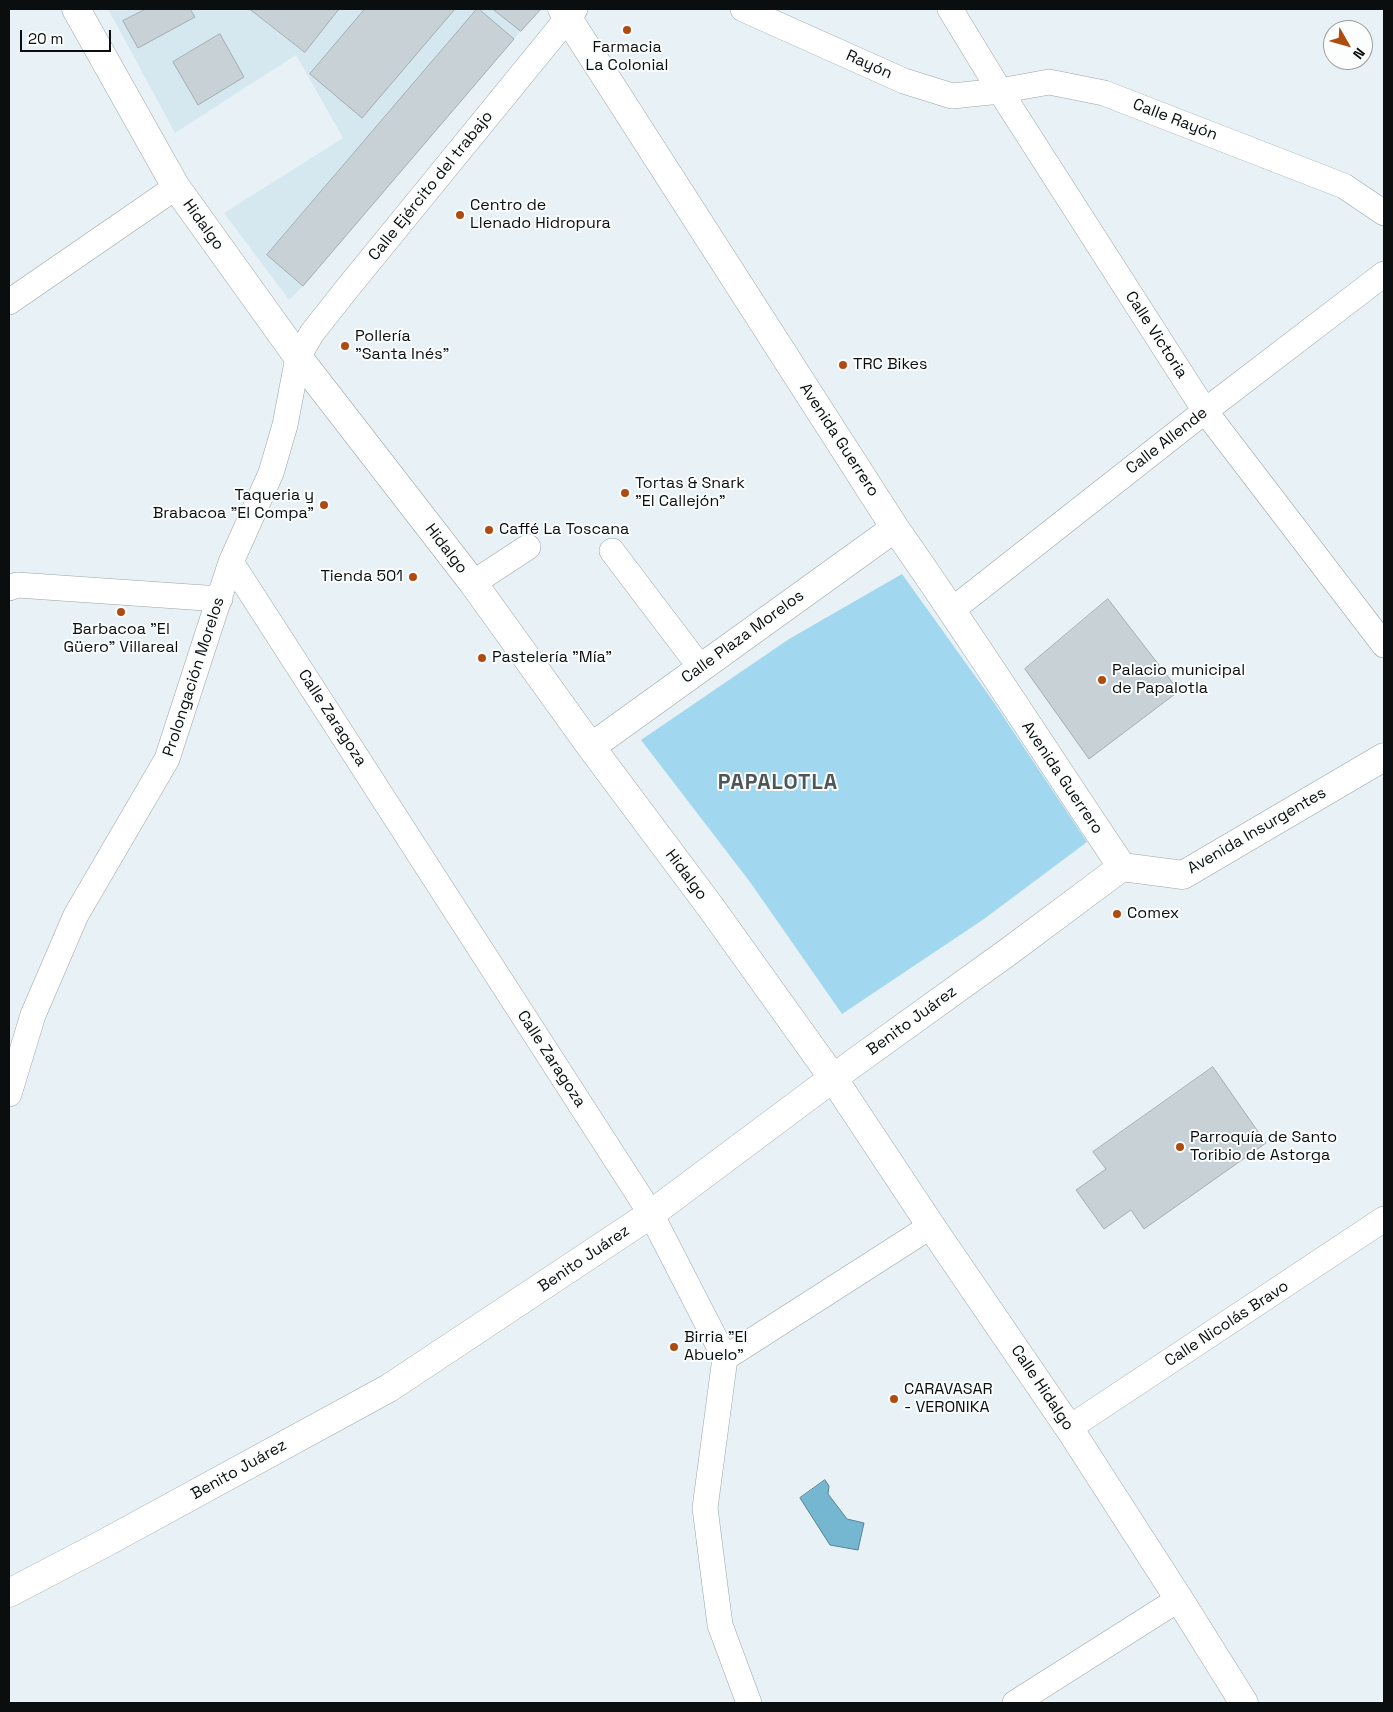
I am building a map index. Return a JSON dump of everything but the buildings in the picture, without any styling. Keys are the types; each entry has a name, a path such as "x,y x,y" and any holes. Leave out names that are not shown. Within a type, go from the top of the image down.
{"main road":[{"name":"Hidalgo","path":"76,9 176,187 298,357 473,583 712,909 833,1078"},
{"name":"Avenida Guerrero","path":"568,11 895,528 952,610 1122,867"},
{"name":"Calle Plaza Morelos","path":"591,746 895,528"},
{"name":"Avenida Insurgentes","path":"1122,867 1183,875 1384,757"},
{"name":"Benito Juárez","path":"9,1593 103,1544 389,1388 651,1214 833,1078 1122,867"},
{"name":"Calle Hidalgo","path":"833,1078 931,1226 1070,1428 1244,1703"}],"street":[{"name":"Rayón","path":"743,9 904,81 952,96 1000,91"},
{"name":"Calle Victoria","path":"950,9 1000,91 1205,411 1384,645"},
{"name":"Calle Ejército del trabajo","path":"298,357 312,333 568,11"},
{"name":"Calle Rayón","path":"1000,91 1048,82 1104,93 1344,186 1384,213"},
{"path":"9,302 176,187"},
{"name":"Calle Allende","path":"952,610 1205,411 1384,274"},
{"name":"Prolongación Morelos","path":"9,1094 33,1015 76,916 167,759 231,562 271,473 285,425 298,357"},
{"path":"473,583 528,548"},
{"path":"612,550 700,667"},
{"name":"Calle Zaragoza","path":"231,562 651,1214 726,1358"},
{"path":"9,588 17,584 220,599"},
{"name":"Calle Nicolás Bravo","path":"1070,1428 1384,1220"},
{"path":"749,1703 720,1625 705,1508 726,1358 931,1226"},
{"path":"1015,1703 1179,1599"}],"shaded area":[{"path":"108,9 541,9 289,300 224,213 343,138 296,55 175,133"},
{"path":"902,574 993,701 1087,842 984,919 842,1014 750,882 641,740 789,639"},
{"path":"825,1480 829,1486 828,1494 847,1519 864,1523 858,1550 830,1545 800,1498"}],"place":[{"name":"Farmacia La Colonial","path":"627,30"},
{"name":"Centro de Llenado Hidropura","path":"460,215"},
{"name":"Pollería \"Santa Inés\"","path":"345,346"},
{"name":"TRC Bikes","path":"843,365"},
{"name":"Tortas & Snark \"El Callejón\"","path":"625,493"},
{"name":"Taqueria y Brabacoa \"El Compa\"","path":"324,505"},
{"name":"Caffé La Toscana","path":"489,530"},
{"name":"Tienda 501","path":"413,577"},
{"name":"Barbacoa \"El Güero\" Villareal","path":"121,612"},
{"name":"Pastelería \"Mía\"","path":"482,658"},
{"name":"Palacio municipal de Papalotla","path":"1102,680"},
{"name":"Comex","path":"1117,914"},
{"name":"Parroquía de Santo Toribio de Astorga","path":"1180,1147"},
{"name":"Birria \"El Abuelo\"","path":"674,1347"},
{"name":"CARAVASAR - VERONIKA","path":"894,1399"}],"district":[{"name":"PAPALOTLA","path":"778,783"}]}
